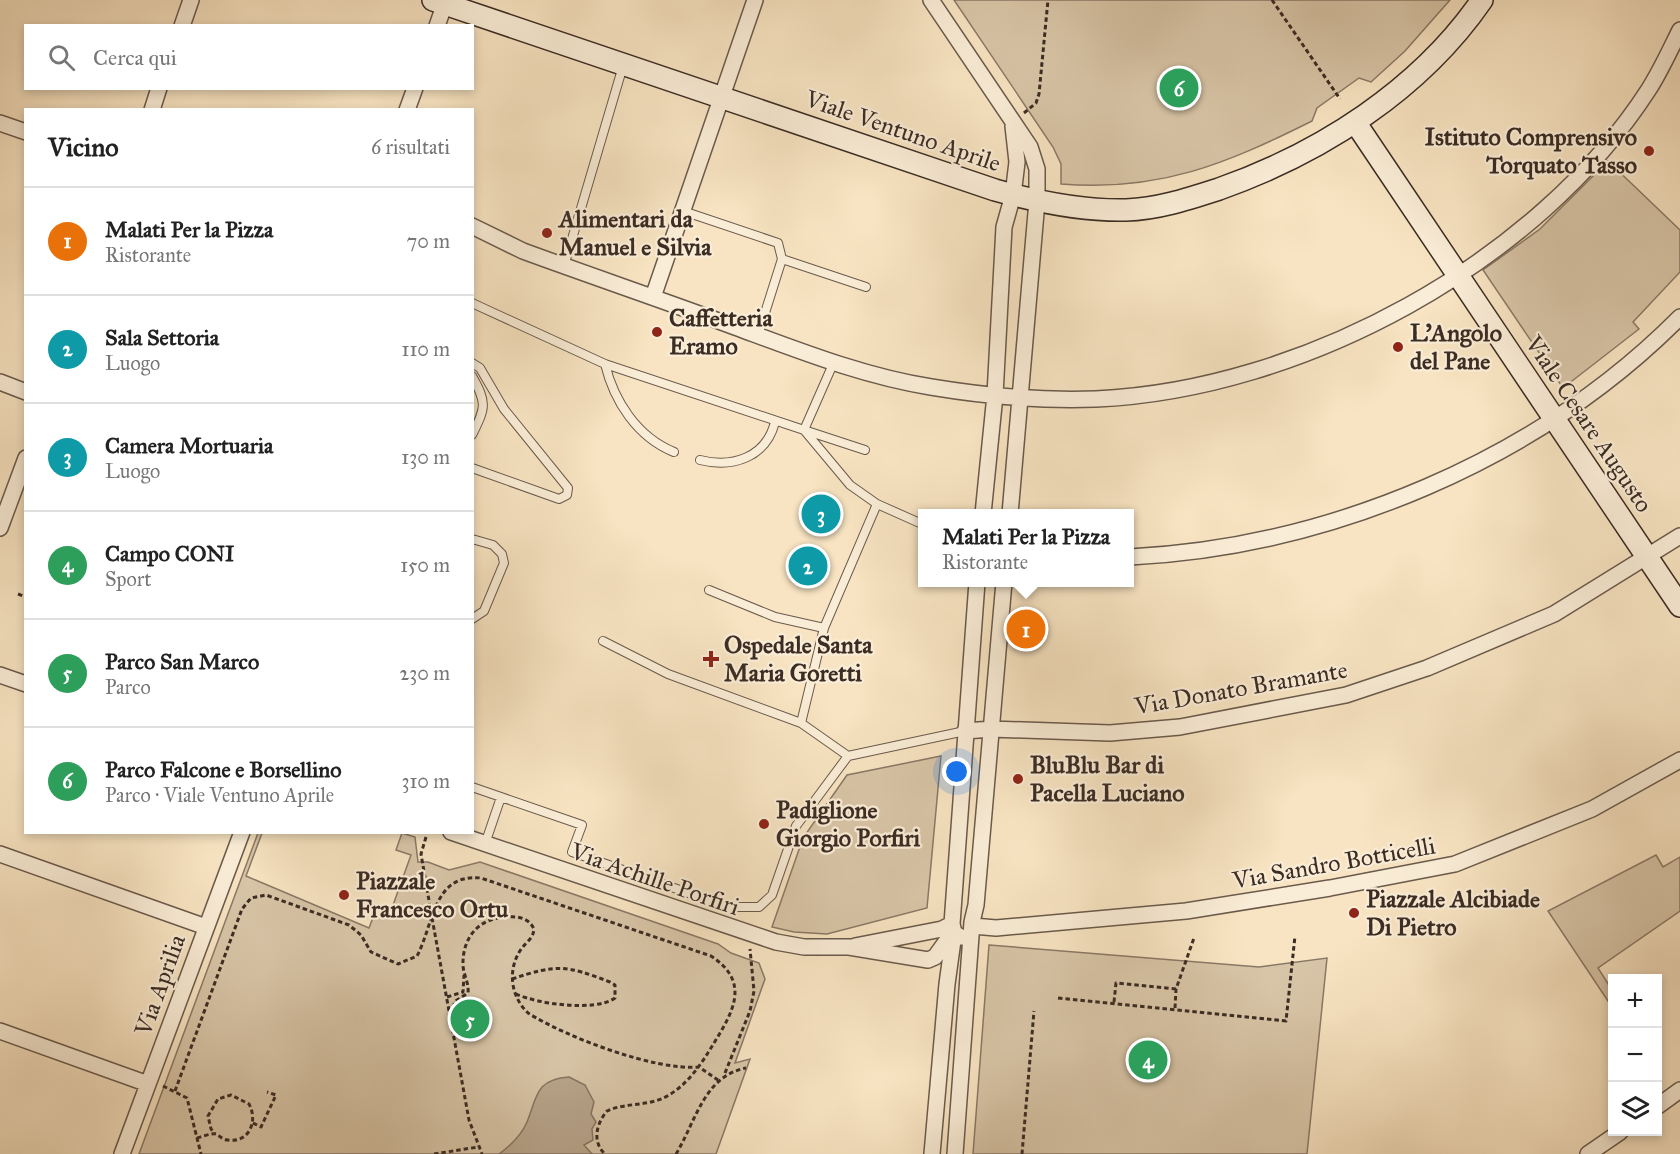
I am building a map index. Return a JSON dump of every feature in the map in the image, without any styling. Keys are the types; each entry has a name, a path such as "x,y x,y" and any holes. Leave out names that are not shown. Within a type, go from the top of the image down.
{"main road":[{"name":"Viale Ventuno Aprile","path":"441,1 1013,195 1078,209 1126,210 1163,206 1241,181 1293,159 1355,122 1426,65 1468,20 1482,0"},
{"name":"Viale Cesare Augusto","path":"1355,122 1555,416 1680,606"}],"street":[{"path":"183,24 191,0"},
{"path":"652,297 723,98 755,0"},
{"path":"931,0 1018,117 1035,157 1037,201 1010,509"},
{"path":"437,24 441,1"},
{"path":"474,227 523,251 833,364 908,383 994,395 1065,399 1128,397 1194,386 1298,358 1366,328 1458,274 1515,233 1548,205 1601,151 1650,87 1680,30"},
{"path":"153,108 158,90"},
{"path":"408,108 414,90"},
{"path":"983,509 994,395 1004,227 1013,195 1017,162 1018,117"},
{"path":"0,123 24,131"},
{"path":"1134,557 1229,545 1282,534 1389,502 1493,454 1555,416 1638,355 1680,317"},
{"path":"0,382 24,391"},
{"path":"0,528 24,463"},
{"name":"Via Donato Bramante","path":"965,732 992,729 1110,733 1180,727 1346,695 1427,668 1554,614 1680,536"},
{"path":"932,1154 953,928 977,587"},
{"path":"956,1154 973,926 1004,587"},
{"path":"0,675 24,683"},
{"name":"Via Sandro Botticelli","path":"953,928 957,918 964,916 973,926 1007,927 1186,911 1330,888 1455,864 1592,809 1680,760"},
{"name":"Via Aprilia","path":"123,1154 154,1085 206,927 241,834"},
{"name":"Via Achille Porfiri","path":"457,834 776,942 804,947 849,947 928,960 935,957 953,928"},
{"path":"0,854 206,927"},
{"name":"Via Achille Porfiri","path":"849,947 888,937 953,928"},
{"path":"0,1031 154,1085"},
{"path":"1662,1103 1680,1090"},
{"path":"1588,1154 1613,1136"}],"lane":[{"path":"564,266 624,64"},
{"path":"683,211 778,243 782,259 758,335"},
{"path":"782,259 866,287"},
{"path":"474,304 605,364 865,450"},
{"path":"474,364 480,368 504,409 568,488 567,495 559,499 474,469"},
{"path":"605,364 613,391 634,423 654,441 674,452"},
{"path":"804,430 833,364"},
{"path":"474,380 485,399 483,413 474,431"},
{"path":"700,460 720,465 744,458 765,443 775,422"},
{"path":"804,430 850,485 877,504 918,522"},
{"path":"801,723 824,628 877,504"},
{"path":"474,540 494,545 502,554 504,563 484,611 474,618"},
{"path":"710,590 775,617 824,628"},
{"path":"603,641 668,674 801,723 848,756"},
{"path":"474,788 582,825 572,852 728,907 759,906 772,895 796,826 848,756 965,732"},
{"path":"485,844 501,797"}],"path":[{"path":"1018,117 1036,103 1039,94 1048,0"},
{"path":"1272,0 1340,99"},
{"path":"18,594 24,596"},
{"path":"426,837 421,854 432,918 467,1110 482,1154"},
{"path":"175,1091 242,909 250,898 266,896 349,926 361,935 371,952 398,964 417,956 438,902 450,884 465,878 481,878 711,956 720,961 732,977 735,1002 732,1014 699,1067 678,1089 660,1100 607,1111 601,1119 597,1136 599,1147 605,1154"},
{"path":"447,997 463,992 465,946 474,929 488,920 512,917 528,921 534,929 532,938 516,958 512,979 520,1005 539,1020 621,1053 660,1064 686,1068 699,1067 718,1080"},
{"path":"1058,998 1286,1021 1295,936"},
{"path":"1175,1008 1176,989 1194,938"},
{"path":"676,1154 701,1106 725,1073 750,1011 754,991 750,948"},
{"path":"512,979 549,967 564,968 610,982 615,985 617,991 615,998 599,1005 549,1002 515,994"},
{"path":"453,1028 457,1024 454,1002 468,993 464,975"},
{"path":"1114,1002 1116,983 1176,989"},
{"path":"1022,1154 1034,1011"},
{"path":"725,1073 746,1068"},
{"path":"154,1085 183,1094 187,1098 201,1154"},
{"path":"253,1123 261,1127 276,1095 267,1092"},
{"path":"224,1096 244,1100 252,1110 251,1130 240,1139 227,1140 215,1134 209,1123 210,1110 224,1096"},
{"path":"197,1138 215,1134"},
{"path":"434,1154 478,1147"}],"shaded area":[{"path":"954,0 1450,0 1405,51 1371,82 1359,78 1317,108 1312,121 1250,150 1191,172 1129,184 1096,185 1061,184 1061,164 1053,147"},
{"path":"1608,161 1680,230 1680,272 1633,322 1639,329 1563,388 1483,270 1540,229"},
{"path":"941,756 927,908 827,934 794,932 772,927 803,838 847,775"},
{"path":"258,834 262,834 246,876 369,928 374,915 388,919 411,855 396,850 402,834 405,834 415,837 418,862 428,862 449,870 480,862 718,944 731,953 759,963 765,979 735,1063 750,1059 716,1154 139,1154"},
{"path":"1656,855 1663,867 1680,857 1680,911 1598,968 1608,984 1608,1001 1548,911"},
{"path":"989,945 1259,967 1327,958 1307,1154 973,1154"},
{"path":"569,1077 585,1085 594,1102 591,1114 596,1122 592,1129 593,1140 584,1145 592,1154 499,1154 522,1132 543,1086"}],"place":[{"name":"Parco Falcone e Borsellino","path":"1179,88"},
{"name":"Istituto Comprensivo Torquato Tasso","path":"1649,151"},
{"name":"Alimentari da Manuel e Silvia","path":"547,233"},
{"name":"Caffetteria Eramo","path":"657,332"},
{"name":"L'Angolo del Pane","path":"1398,347"},
{"name":"Camera Mortuaria","path":"821,514"},
{"name":"Sala Settoria","path":"808,566"},
{"name":"Malati Per la Pizza","path":"1026,629"},
{"name":"Ospedale Santa Maria Goretti","path":"711,659"},
{"name":"BluBlu Bar di Pacella Luciano","path":"1018,779"},
{"name":"Padiglione Giorgio Porfiri","path":"764,824"},
{"name":"Piazzale Francesco Ortu","path":"344,895"},
{"name":"Piazzale Alcibiade Di Pietro","path":"1354,913"},
{"name":"Parco San Marco","path":"470,1019"},
{"name":"Campo CONI","path":"1148,1060"}]}
